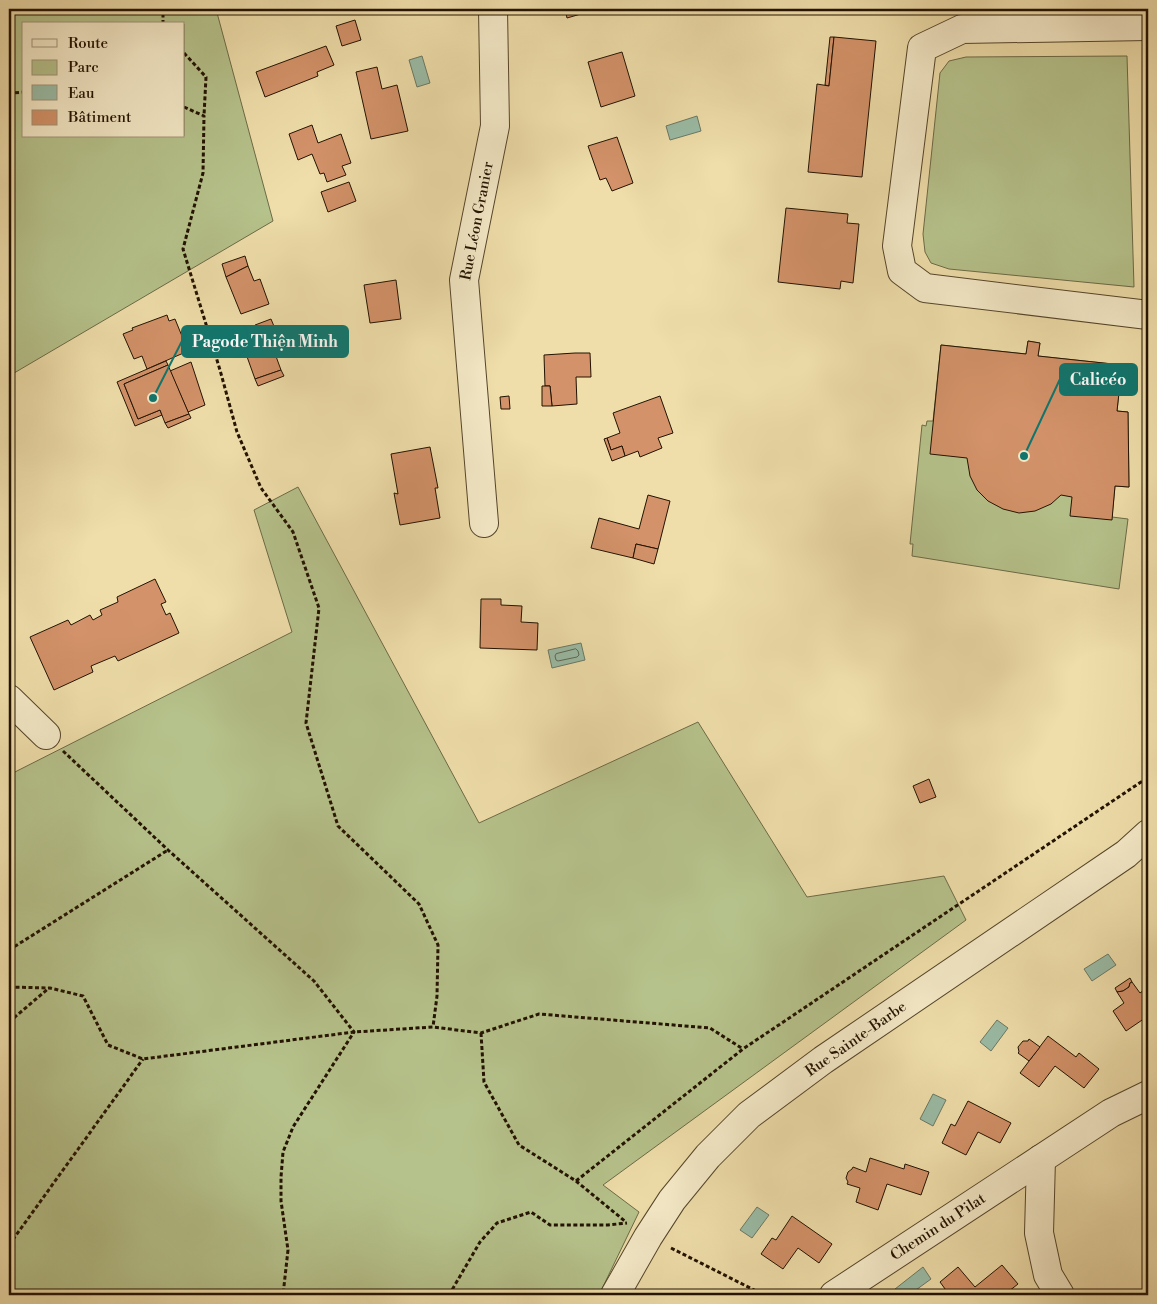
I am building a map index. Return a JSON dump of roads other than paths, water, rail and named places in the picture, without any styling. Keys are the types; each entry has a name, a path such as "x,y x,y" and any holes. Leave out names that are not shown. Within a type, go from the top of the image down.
{"street":[{"name":"Rue Léon Granier","path":"484,523 464,280 495,126 492,9"},
{"path":"1148,26 962,29 922,48 897,246 902,271 925,288 1148,315"},
{"path":"9,699 46,735"},
{"name":"Rue Sainte-Barbe","path":"615,1295 638,1230 672,1200 702,1163 749,1115 831,1054 1126,854 1148,834"},
{"name":"Chemin du Pilat","path":"834,1295 1111,1113 1148,1095"},
{"path":"1041,1159 1039,1233 1048,1275 1060,1295"}],"water":[{"path":"422,56 430,83 417,87 409,60"},
{"path":"697,116 701,131 670,140 666,126"},
{"path":"581,643 585,660 552,668 548,650"},
{"path":"1108,954 1116,965 1092,981 1084,969"},
{"path":"997,1020 1008,1028 991,1051 980,1042"},
{"path":"933,1094 946,1100 933,1126 920,1119"},
{"path":"757,1207 769,1215 752,1238 740,1230"},
{"path":"923,1267 931,1279 909,1295 900,1295 895,1289"}],"place":[{"name":"Pagode Thiện Minh","path":"153,398"},
{"name":"Calicéo","path":"1024,456"}]}
